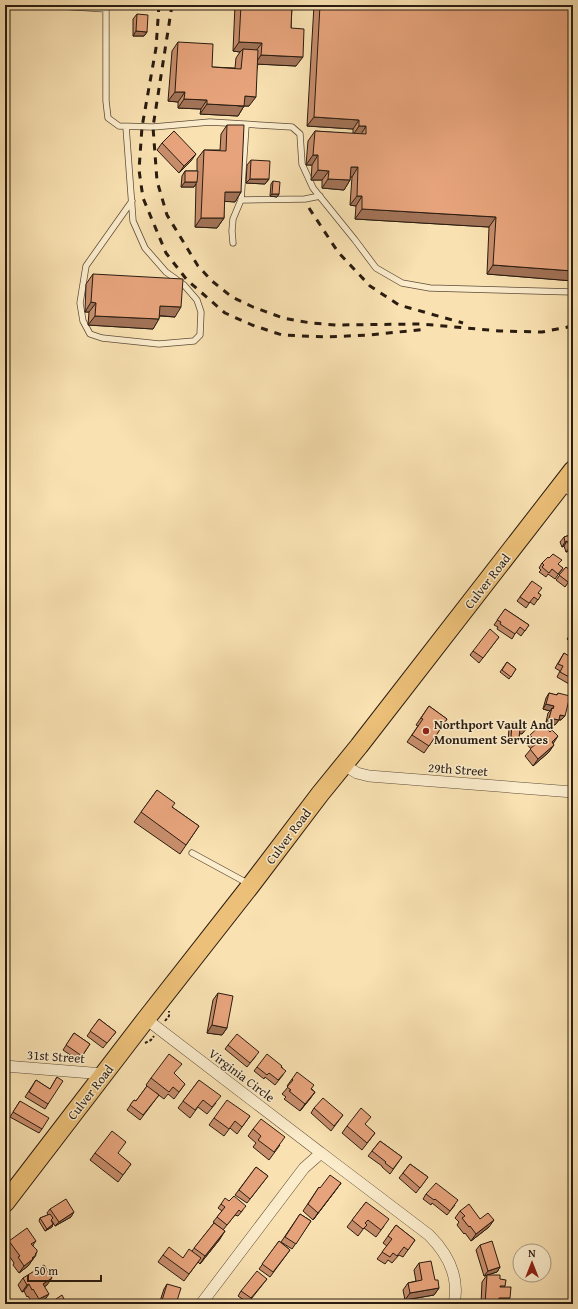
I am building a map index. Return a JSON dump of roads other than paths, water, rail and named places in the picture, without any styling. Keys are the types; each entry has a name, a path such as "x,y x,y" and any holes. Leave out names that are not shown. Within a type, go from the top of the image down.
{"main road":[{"name":"Culver Road","path":"5,1203 146,1019 252,885 315,800 570,482"}],"street":[{"name":"29th Street","path":"344,765 357,773 369,776 573,792"},
{"name":"Virginia Circle","path":"146,1019 429,1235 438,1244 451,1264 455,1277 456,1289 454,1304"},
{"name":"31st Street","path":"5,1066 104,1074"},
{"path":"201,1304 304,1168 321,1153"}],"lane":[{"path":"43,5 106,7 106,101 108,118 119,126 153,127 210,122 292,127 300,134 302,164 313,188 376,268 402,283 430,288 573,292"},
{"path":"233,243 233,219 241,200 246,124"},
{"path":"126,127 132,201 133,221 145,248 166,272 184,285 197,300 201,312 200,335 194,341 159,344 102,338 90,334 83,321 80,302 86,266 132,201"},
{"path":"241,200 305,199 320,196"},
{"path":"192,853 252,885"}],"railway":[{"path":"159,5 156,48 142,127 139,170 143,198 166,253 187,280 225,313 252,325 282,335 326,337 370,335 427,329"},
{"path":"172,5 153,127 157,181 167,215 198,266 212,281 232,297 253,307 283,318 311,323 336,325 421,324 500,331 542,332 573,326"},
{"path":"309,208 338,252 370,286 399,305 463,323"}],"place":[{"name":"Northport Vault And Monument Services","path":"426,731"}]}
